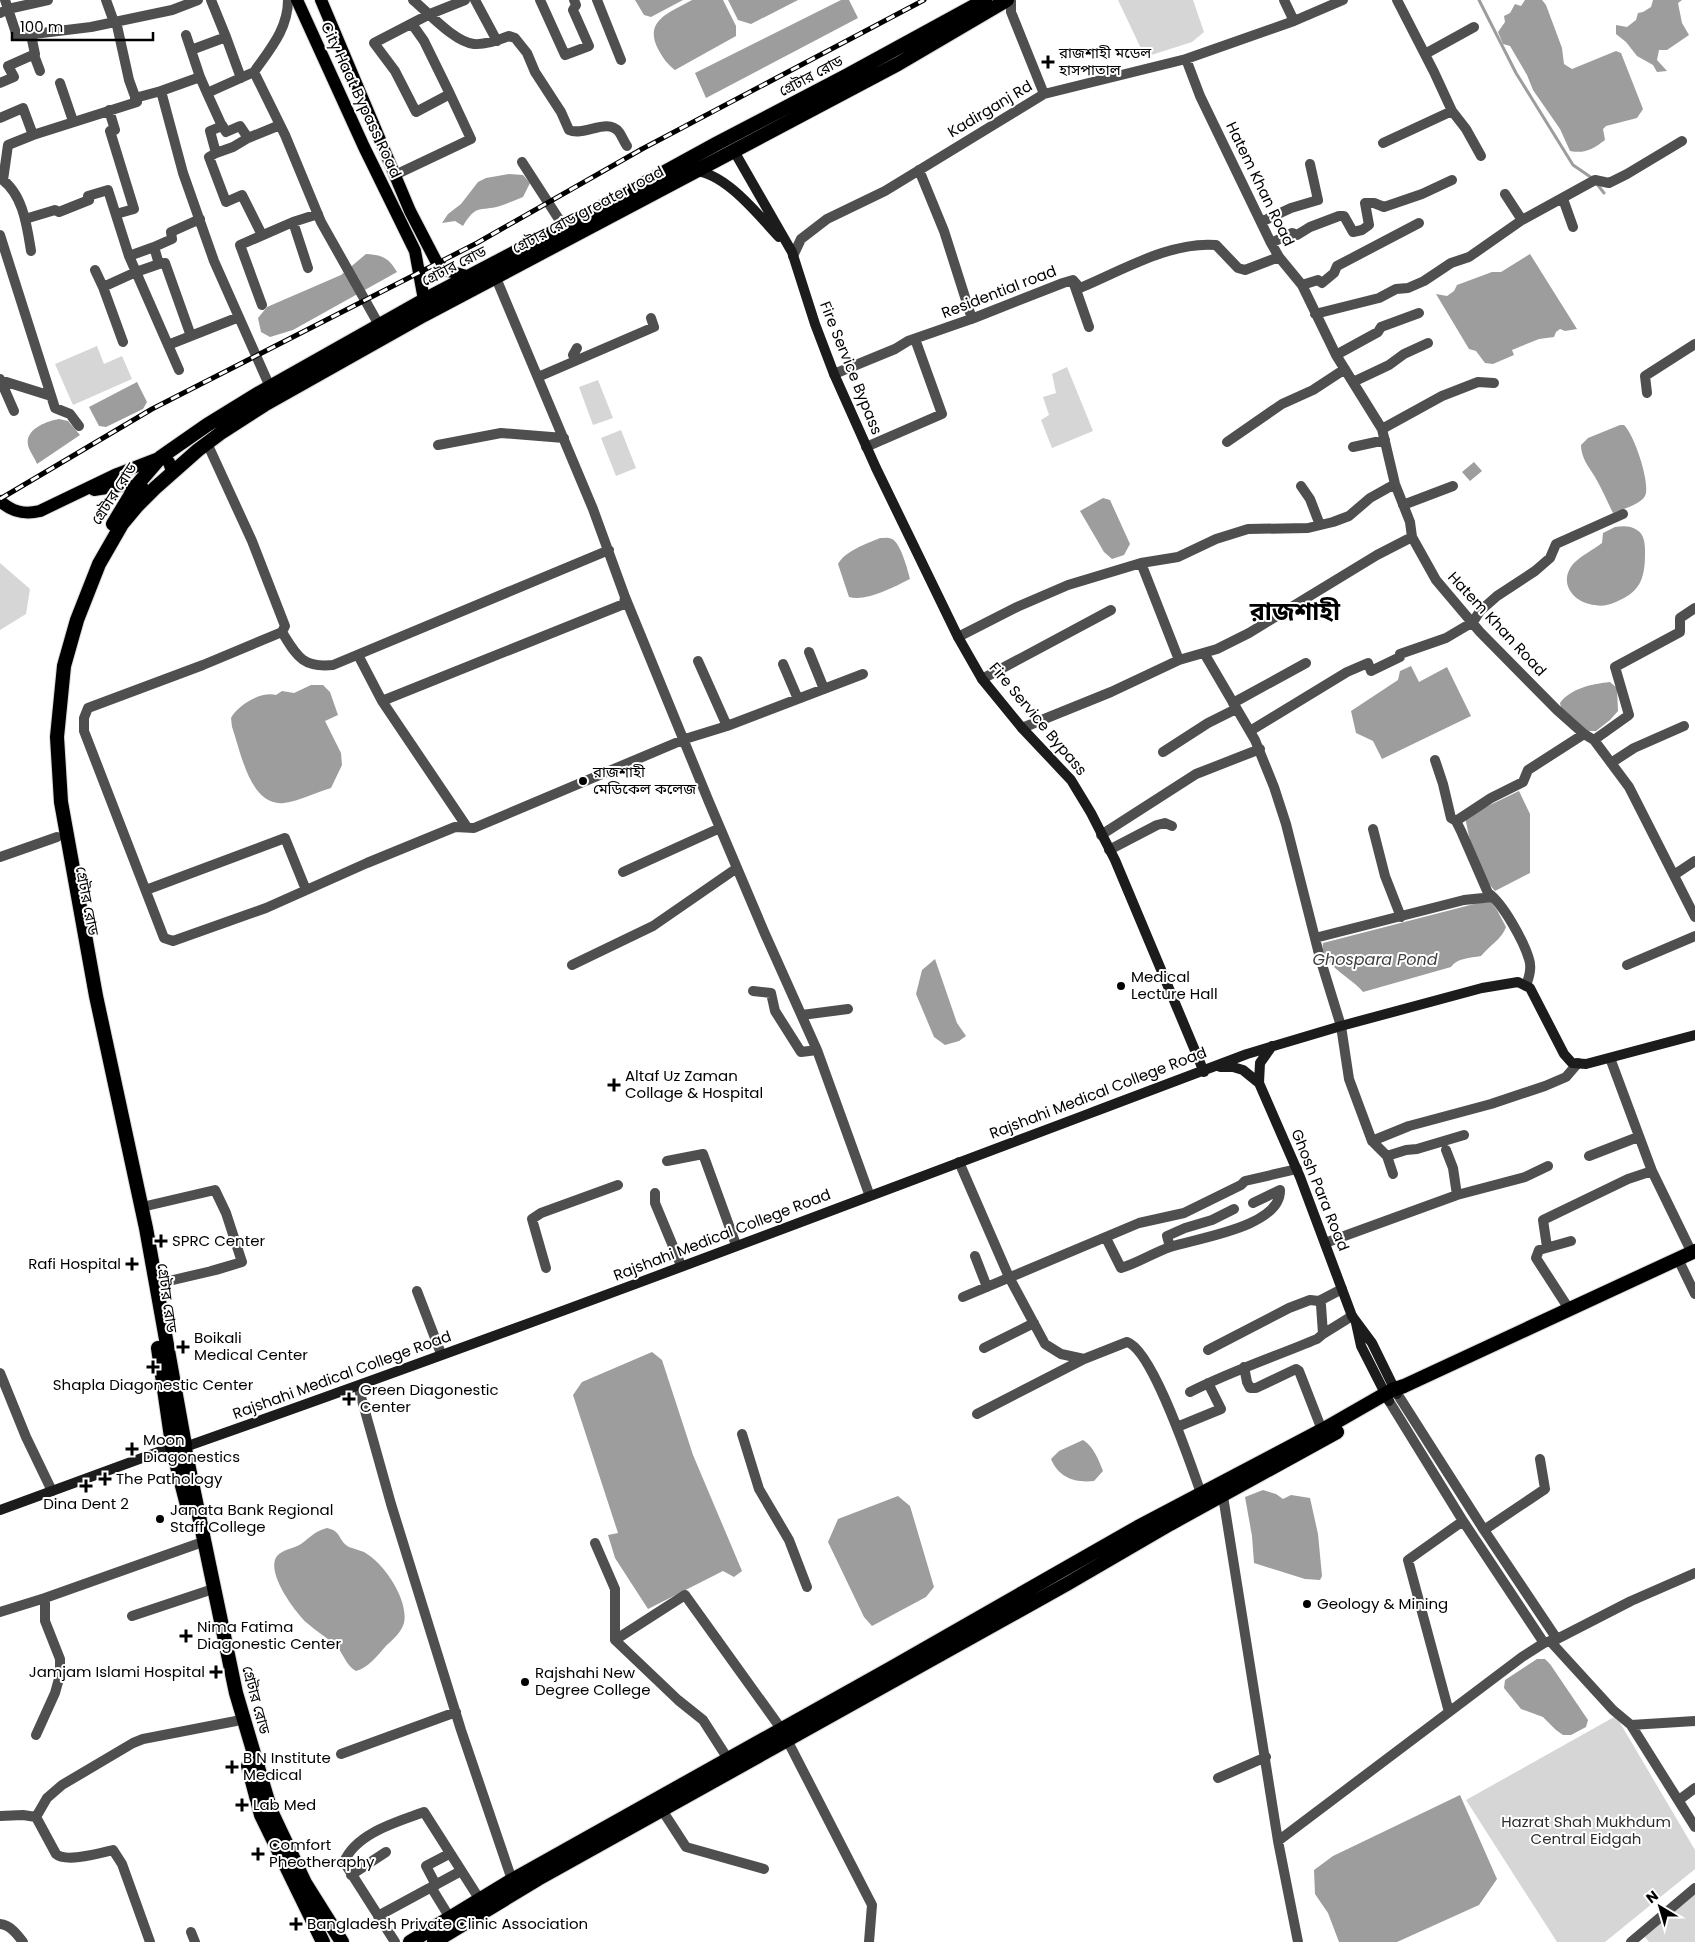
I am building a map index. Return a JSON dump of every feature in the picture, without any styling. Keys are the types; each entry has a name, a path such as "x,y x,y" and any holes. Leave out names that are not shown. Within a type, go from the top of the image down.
{"highway":[{"name":"গ্রেটার রোড","path":"342,1942 305,1883 271,1811 236,1693 179,1446 156,1284 142,1235 73,896 58,837 49,742 55,672 68,623 86,571 136,486 161,456 207,425 270,387 424,300 564,227 982,1"},
{"name":"গ্রেটার রোড greater road","path":"172,472 207,443 264,405 318,374 694,171 898,64 1006,3"},
{"name":"গ্রেটার রোড","path":"73,896 61,802 57,746 64,666 77,620 99,564 122,524 137,506 172,472"},
{"name":"গ্রেটার রোড","path":"115,1098 142,1207 179,1446 206,1591 236,1721 261,1815 323,1942"},
{"path":"434,1942 516,1885 728,1759 784,1735 1222,1489 1322,1430 1569,1308 1694,1252"},
{"path":"410,1942 480,1900 516,1885 662,1810 784,1735 1138,1527 1201,1494 1222,1489 1360,1420 1394,1393"}],"main road":[{"name":"City Haat Bypass Road","path":"297,0 417,258 424,300"},
{"name":"City Haat Bypass Road","path":"321,0 410,211 437,263 445,270 470,277"},
{"name":"Fire Service Bypass","path":"734,151 792,253 814,324 834,374 866,446 958,637 982,679 1022,728 1071,780 1091,813 1109,850 1203,1069"},
{"name":"Fire Service Bypass","path":"694,171 704,171 713,175 728,187 745,202 792,253"},
{"path":"0,501 8,509 20,513 31,513 139,464 161,456 169,462 172,472"},
{"path":"70,496 108,487 136,486 150,489 155,488"},
{"path":"1216,1066 1272,1046 1341,1026 1482,988 1518,982 1530,988 1564,1054 1572,1063 1586,1064 1695,1036"},
{"path":"1259,1083 1260,1063 1272,1046"},
{"name":"Rajshahi Medical College Road","path":"179,1446 735,1242 868,1191 1203,1069 1216,1066"},
{"name":"Ghosh Para Road","path":"1216,1066 1233,1067 1248,1072 1259,1083 1297,1169 1342,1289 1354,1312 1360,1346 1394,1393"},
{"name":"Rajshahi Medical College Road","path":"179,1446 358,1386 655,1277 1203,1069"},
{"path":"0,1510 179,1446"}],"street":[{"path":"48,0 4,7 17,36 90,27 172,10 198,0"},
{"path":"32,251 25,219 17,198 2,179 8,146 73,121 137,102 129,80 115,22 106,0"},
{"path":"211,0 242,78"},
{"path":"207,93 254,72 282,30 288,10 288,0"},
{"path":"413,0 462,39 474,44 497,41 509,36 515,38 527,53 535,72 561,112 569,130 575,133 608,126 619,132 627,146"},
{"path":"450,94 416,112 396,71 374,43 430,14 465,0"},
{"path":"476,0 497,41"},
{"path":"540,0 565,55 589,46 572,10 576,5 574,0"},
{"path":"597,0 621,60"},
{"path":"1284,0 1294,20"},
{"name":"Kadirganj Rd","path":"792,253 801,239 827,219 885,191 1044,94 1186,59 1343,0"},
{"path":"1397,0 1452,111 1481,156"},
{"path":"1006,3 1044,94"},
{"path":"395,175 471,139 424,41 412,24"},
{"path":"1425,54 1449,43 1474,27"},
{"path":"31,35 34,55 40,71"},
{"path":"186,36 200,77 226,132 240,126 248,138"},
{"path":"191,50 226,37"},
{"path":"0,83 14,77 8,66 34,55"},
{"name":"Hatem Khan Road","path":"1186,59 1200,96 1271,243 1302,286 1336,355 1382,429 1395,484 1410,522 1412,537 1436,580 1480,632 1557,710 1584,734 1594,740 1629,788 1695,916"},
{"path":"254,72 280,125 318,214 379,325"},
{"path":"135,98 200,77"},
{"path":"60,83 73,121"},
{"path":"161,91 184,173 214,260 270,387"},
{"path":"0,118 23,108 34,135"},
{"path":"109,110 115,130 110,132 134,209 116,214"},
{"path":"1383,143 1452,111"},
{"path":"216,153 210,131 222,125"},
{"path":"262,235 242,195 226,202 209,157 280,125"},
{"path":"1315,314 1379,298 1396,288 1408,288 1424,281 1451,263 1470,257 1522,220 1595,180 1609,183 1682,141"},
{"path":"522,162 564,227"},
{"path":"1261,222 1291,208 1318,200 1310,164"},
{"path":"919,170 944,231 972,319"},
{"path":"1271,243 1292,233 1297,235 1339,216 1344,216 1353,232 1362,230 1369,225 1365,203 1374,203 1384,207 1422,194 1452,180"},
{"path":"25,219 55,210 59,212 89,200 88,196 108,190 129,256 179,370"},
{"path":"1505,194 1522,220"},
{"path":"1563,199 1573,227"},
{"path":"262,305 240,245 293,222 318,214"},
{"path":"129,256 154,248 172,239 171,232 200,219"},
{"path":"293,222 308,268"},
{"path":"1302,286 1318,280 1322,283 1334,273 1337,266 1418,223"},
{"path":"0,236 55,408 70,414 79,426"},
{"name":"Residential road","path":"834,374 915,339 1063,283 1073,280 1080,288 1175,249 1199,244 1216,245 1238,268 1245,270 1279,256"},
{"path":"154,248 159,264"},
{"path":"103,288 136,272 166,263 191,336"},
{"path":"95,270 123,342"},
{"path":"496,278 564,438 609,550 625,596 720,828 817,1050 868,1191"},
{"path":"1073,280 1089,327"},
{"path":"1336,355 1378,332 1381,327 1419,314"},
{"path":"168,345 239,318"},
{"path":"538,377 654,326 651,318"},
{"path":"866,446 942,414 915,339"},
{"path":"1352,382 1389,365 1404,354 1428,343"},
{"path":"1647,393 1645,376 1695,344"},
{"path":"576,360 573,355 577,348"},
{"path":"1227,442 1282,404 1313,390 1345,369"},
{"path":"0,380 51,396"},
{"path":"0,380 14,411"},
{"path":"1382,429 1442,396 1478,382 1494,383"},
{"path":"438,445 501,433 564,438"},
{"path":"1353,447 1385,440"},
{"path":"207,443 252,541 285,626 282,632 203,665 88,708 84,718 84,731 164,938 173,941 266,908 455,827 474,828 685,739 727,726 862,674"},
{"path":"958,637 1017,607 1068,586 1140,563 1178,557 1216,539 1248,529 1308,528 1350,516 1370,498 1395,484"},
{"path":"1301,486 1310,499 1320,525"},
{"path":"1403,504 1453,486"},
{"path":"1250,730 1347,672 1368,663 1371,671 1400,657 1400,654 1446,638 1473,622 1480,611 1497,596 1535,571 1550,558 1556,544 1623,514"},
{"path":"1022,728 1111,692 1179,660 1204,653 1249,633 1377,554 1412,537"},
{"path":"282,632 299,657 308,664 333,666 609,550"},
{"path":"1140,563 1179,660"},
{"path":"382,701 624,604 625,596"},
{"path":"1594,740 1629,715 1615,667 1680,632 1680,618 1695,608"},
{"path":"982,679 1111,610"},
{"path":"809,652 824,689"},
{"path":"1204,653 1260,749 1286,824 1315,938 1341,1026 1349,1079 1372,1141 1387,1156 1393,1174"},
{"path":"358,655 382,701 467,827"},
{"path":"698,661 727,726"},
{"path":"1163,752 1208,722 1306,663"},
{"path":"783,664 798,699"},
{"path":"1611,763 1634,748 1684,726"},
{"path":"1456,821 1491,798 1523,782 1528,770 1584,734"},
{"path":"1101,835 1196,774 1260,749"},
{"path":"1435,760 1451,818 1456,821 1488,893 1505,913 1530,960 1530,972 1526,986"},
{"path":"1109,850 1157,825 1165,823 1172,826"},
{"path":"623,872 720,828"},
{"path":"1373,829 1386,876 1401,917"},
{"path":"0,857 58,837"},
{"path":"146,890 285,838 306,890"},
{"path":"1674,875 1695,860"},
{"path":"572,965 653,926 737,868"},
{"path":"1315,938 1464,900 1493,897"},
{"path":"1627,965 1695,936"},
{"path":"753,991 771,993 775,1011 801,1052 817,1050"},
{"path":"802,1015 848,1009"},
{"path":"1610,1058 1652,1171 1694,1252"},
{"path":"1372,1141 1409,1126 1491,1104 1545,1086 1566,1077 1578,1064"},
{"path":"1387,1156 1464,1135"},
{"path":"1589,1156 1638,1136"},
{"path":"1446,1150 1453,1168 1457,1195"},
{"path":"667,1161 703,1154 735,1242"},
{"path":"959,1162 1010,1277 1045,1344 1061,1354 1084,1359"},
{"path":"1325,1243 1457,1195 1525,1177 1548,1166"},
{"path":"963,1297 1139,1223 1184,1213 1241,1185 1245,1181 1297,1169"},
{"path":"1547,1247 1543,1220 1628,1179 1652,1171"},
{"path":"546,1268 532,1219 541,1213 618,1185"},
{"path":"142,1207 215,1190 226,1213 242,1262 156,1284"},
{"path":"1106,1238 1120,1268 1138,1263 1170,1247 1233,1230 1266,1215 1276,1203 1280,1190 1253,1203"},
{"path":"655,1193 655,1202 680,1262"},
{"path":"1170,1247 1167,1236 1185,1228 1212,1220 1234,1209"},
{"path":"1569,1308 1536,1258 1539,1250 1571,1241"},
{"path":"975,1256 987,1287"},
{"path":"1678,1259 1695,1294"},
{"path":"1208,1350 1289,1308 1310,1300 1319,1301 1342,1289"},
{"path":"417,1291 440,1351"},
{"path":"1319,1301 1321,1304 1323,1334"},
{"path":"1190,1392 1244,1367 1272,1358 1317,1339 1354,1312"},
{"path":"984,1348 1034,1323"},
{"path":"977,1414 1084,1359 1127,1342 1134,1344 1145,1360 1172,1413 1201,1494"},
{"path":"1244,1367 1250,1388 1256,1388 1296,1370 1298,1371 1322,1430"},
{"path":"0,1373 26,1437 52,1491"},
{"path":"1177,1427 1221,1409 1208,1383"},
{"path":"358,1386 397,1521 456,1712 516,1885"},
{"path":"1394,1393 1463,1521 1550,1641 1613,1710 1631,1725 1695,1827"},
{"path":"1394,1393 1484,1530 1550,1641"},
{"path":"742,1434 759,1490 789,1540 807,1588"},
{"path":"1484,1530 1545,1489 1540,1459"},
{"path":"1222,1489 1278,1840 1298,1942"},
{"path":"1448,1712 1408,1560 1463,1521"},
{"path":"595,1543 615,1588 615,1640 678,1700 703,1720 728,1759"},
{"path":"0,1612 197,1544"},
{"path":"1278,1840 1522,1656 1631,1601 1695,1574"},
{"path":"132,1616 206,1591"},
{"path":"615,1640 685,1595 784,1735 872,1904 869,1942"},
{"path":"36,1735 55,1693 60,1675 60,1659 45,1621 45,1598"},
{"path":"341,1754 456,1712"},
{"path":"1631,1725 1695,1720"},
{"path":"36,1818 47,1798 62,1785 133,1743 236,1721"},
{"path":"1218,1778 1266,1758"},
{"path":"1678,1800 1695,1788"},
{"path":"662,1810 686,1848 764,1869"},
{"path":"395,1942 346,1865 345,1860 368,1835 424,1812 460,1872 480,1900"},
{"path":"0,1816 23,1814 36,1818 58,1856 77,1857 113,1850 122,1864 150,1942"},
{"path":"351,1875 386,1852"},
{"path":"450,1854 426,1866 450,1918"},
{"path":"378,1916 460,1872"},
{"path":"1631,1942 1695,1888"},
{"path":"0,1924 3,1924 17,1934 23,1942"}],"green space":[{"path":"1118,0 1193,0 1204,32 1192,42 1145,57"},
{"path":"97,346 104,364 122,356 132,379 73,405 55,364"},
{"path":"1067,367 1093,431 1052,448 1041,420 1049,415 1043,397 1056,393 1052,374"},
{"path":"598,380 613,418 593,425 579,387"},
{"path":"621,430 636,468 616,476 601,438"},
{"path":"0,563 30,589 26,614 0,630"},
{"name":"Hazrat Shah Mukhdum Central Eidgah","path":"1616,1716 1695,1850 1695,1869 1605,1942 1557,1942 1466,1800"},
{"path":"1695,1894 1695,1942 1649,1942 1644,1936"}],"water":[{"path":"635,0 683,0 651,17 644,15"},
{"path":"692,0 723,0 736,26 736,36 675,70 665,61 658,49 654,39 654,31 657,24 668,13"},
{"path":"728,0 798,0 751,24 738,20"},
{"path":"841,0 849,0 858,18 706,98 695,73"},
{"path":"1525,0 1542,0 1546,5 1562,48 1564,64 1572,69 1616,51 1621,53 1643,109 1637,118 1606,126 1603,129 1605,140 1589,150 1580,152 1570,151 1560,129 1533,90 1527,75 1510,46 1503,44 1498,32 1505,22 1504,16 1510,13 1515,4 1521,6"},
{"path":"1653,0 1682,0 1678,3 1682,23 1689,35 1667,50 1659,50 1657,60 1667,71 1657,72 1653,65 1637,56 1626,42 1616,34 1616,25 1627,27 1636,20 1638,13 1651,7"},
{"path":"509,174 523,175 530,183 523,197 500,206 475,211 463,226 455,221 442,223 448,214 461,204 478,182 486,178"},
{"path":"366,254 385,258 397,272 293,330 270,337 261,332 258,318 267,307 341,275"},
{"path":"1530,254 1577,329 1565,331 1560,329 1554,337 1539,339 1512,350 1514,355 1493,364 1485,363 1476,351 1469,349 1436,294 1447,296 1454,291 1457,285 1492,272 1501,272"},
{"path":"137,382 147,402 143,409 106,427 99,426 89,407"},
{"path":"59,419 68,421 80,435 37,464 28,445 30,434 43,424"},
{"path":"1624,425 1628,430 1637,448 1644,471 1646,490 1645,496 1639,502 1613,513 1584,458 1581,445 1588,438"},
{"path":"1474,462 1482,471 1470,481 1462,472"},
{"path":"1103,498 1110,500 1130,544 1124,555 1112,559 1104,552 1080,511"},
{"path":"1615,527 1632,527 1642,535 1645,551 1643,576 1633,592 1620,600 1598,606 1587,603 1574,596 1570,590 1567,584 1569,570 1577,560 1602,543 1603,533"},
{"path":"880,538 892,539 898,545 910,579 872,596 849,597 838,564 846,555 862,545"},
{"path":"1411,666 1419,682 1447,667 1471,716 1382,759 1373,741 1356,733 1351,711 1398,680 1400,671"},
{"path":"1610,682 1617,688 1618,711 1596,731 1585,731 1562,712 1560,703 1576,690"},
{"path":"311,685 323,685 330,692 338,715 325,721 341,753 342,765 331,788 290,802 272,802 255,787 249,776 243,763 231,718 239,708 257,697 270,694 276,695 282,691 294,693"},
{"path":"1519,791 1530,814 1530,873 1495,891 1478,866 1465,817"},
{"name":"Ghospara Pond","path":"1491,902 1506,927 1504,931 1481,956 1460,960 1451,967 1363,992 1331,964 1323,951 1323,943 1478,903"},
{"path":"935,959 957,1023 966,1036 959,1041 945,1045 934,1037 916,994 922,970"},
{"path":"652,1352 662,1360 693,1455 742,1571 734,1577 723,1571 648,1609 615,1558 608,1535 618,1533 573,1395 582,1382"},
{"path":"1083,1440 1093,1450 1103,1471 1094,1481 1080,1481 1068,1478 1058,1471 1051,1459 1059,1451"},
{"path":"1263,1490 1276,1494 1283,1499 1291,1495 1310,1498 1318,1534 1322,1576 1320,1580 1305,1579 1254,1563 1252,1536 1245,1497"},
{"path":"898,1496 910,1506 934,1587 926,1597 872,1626 864,1617 828,1542 838,1519"},
{"path":"327,1528 335,1531 346,1545 364,1552 379,1564 399,1593 403,1604 405,1614 401,1630 372,1661 356,1671 349,1666 335,1645 307,1623 296,1610 283,1591 275,1572 274,1563 279,1554 298,1546 315,1533"},
{"path":"1537,1659 1545,1659 1550,1664 1588,1720 1586,1727 1571,1735 1563,1735 1543,1717 1521,1709 1504,1688 1505,1680"},
{"path":"1460,1795 1497,1879 1479,1905 1397,1942 1339,1942 1328,1913 1315,1894 1314,1870 1333,1856"}],"waterway":[{"path":"1479,0 1516,73 1573,165 1592,178"},
{"path":"1597,184 1604,193"}],"railway":[{"path":"0,499 152,409 477,243 642,149 924,0"}],"place":[{"name":"রাজশাহী মডেল হাসপাতাল","path":"1048,62"},
{"name":"রাজশাহী মেডিকেল কলেজ","path":"583,781"},
{"name":"Medical Lecture Hall","path":"1121,986"},
{"name":"Altaf Uz Zaman Collage & Hospital","path":"614,1085"},
{"name":"SPRC Center","path":"161,1241"},
{"name":"Rafi Hospital","path":"132,1264"},
{"name":"Boikali Medical Center","path":"183,1347"},
{"name":"Shapla Diagonestic Center","path":"153,1367"},
{"name":"Green Diagonestic Center","path":"349,1399"},
{"name":"Moon Diagonestics","path":"132,1449"},
{"name":"The Pathology","path":"105,1479"},
{"name":"Dina Dent 2","path":"86,1486"},
{"name":"Janata Bank Regional Staff College","path":"160,1519"},
{"name":"Geology & Mining","path":"1307,1604"},
{"name":"Nima Fatima Diagonestic Center","path":"186,1636"},
{"name":"Jamjam Islami Hospital","path":"216,1672"},
{"name":"Rajshahi New Degree College","path":"525,1682"},
{"name":"B N Institute Medical","path":"232,1767"},
{"name":"Lab Med","path":"242,1805"},
{"name":"Comfort Pheotheraphy","path":"258,1854"},
{"name":"Bangladesh Private Clinic Association","path":"296,1924"}],"district":[{"name":"রাজশাহী","path":"1295,611"}]}
